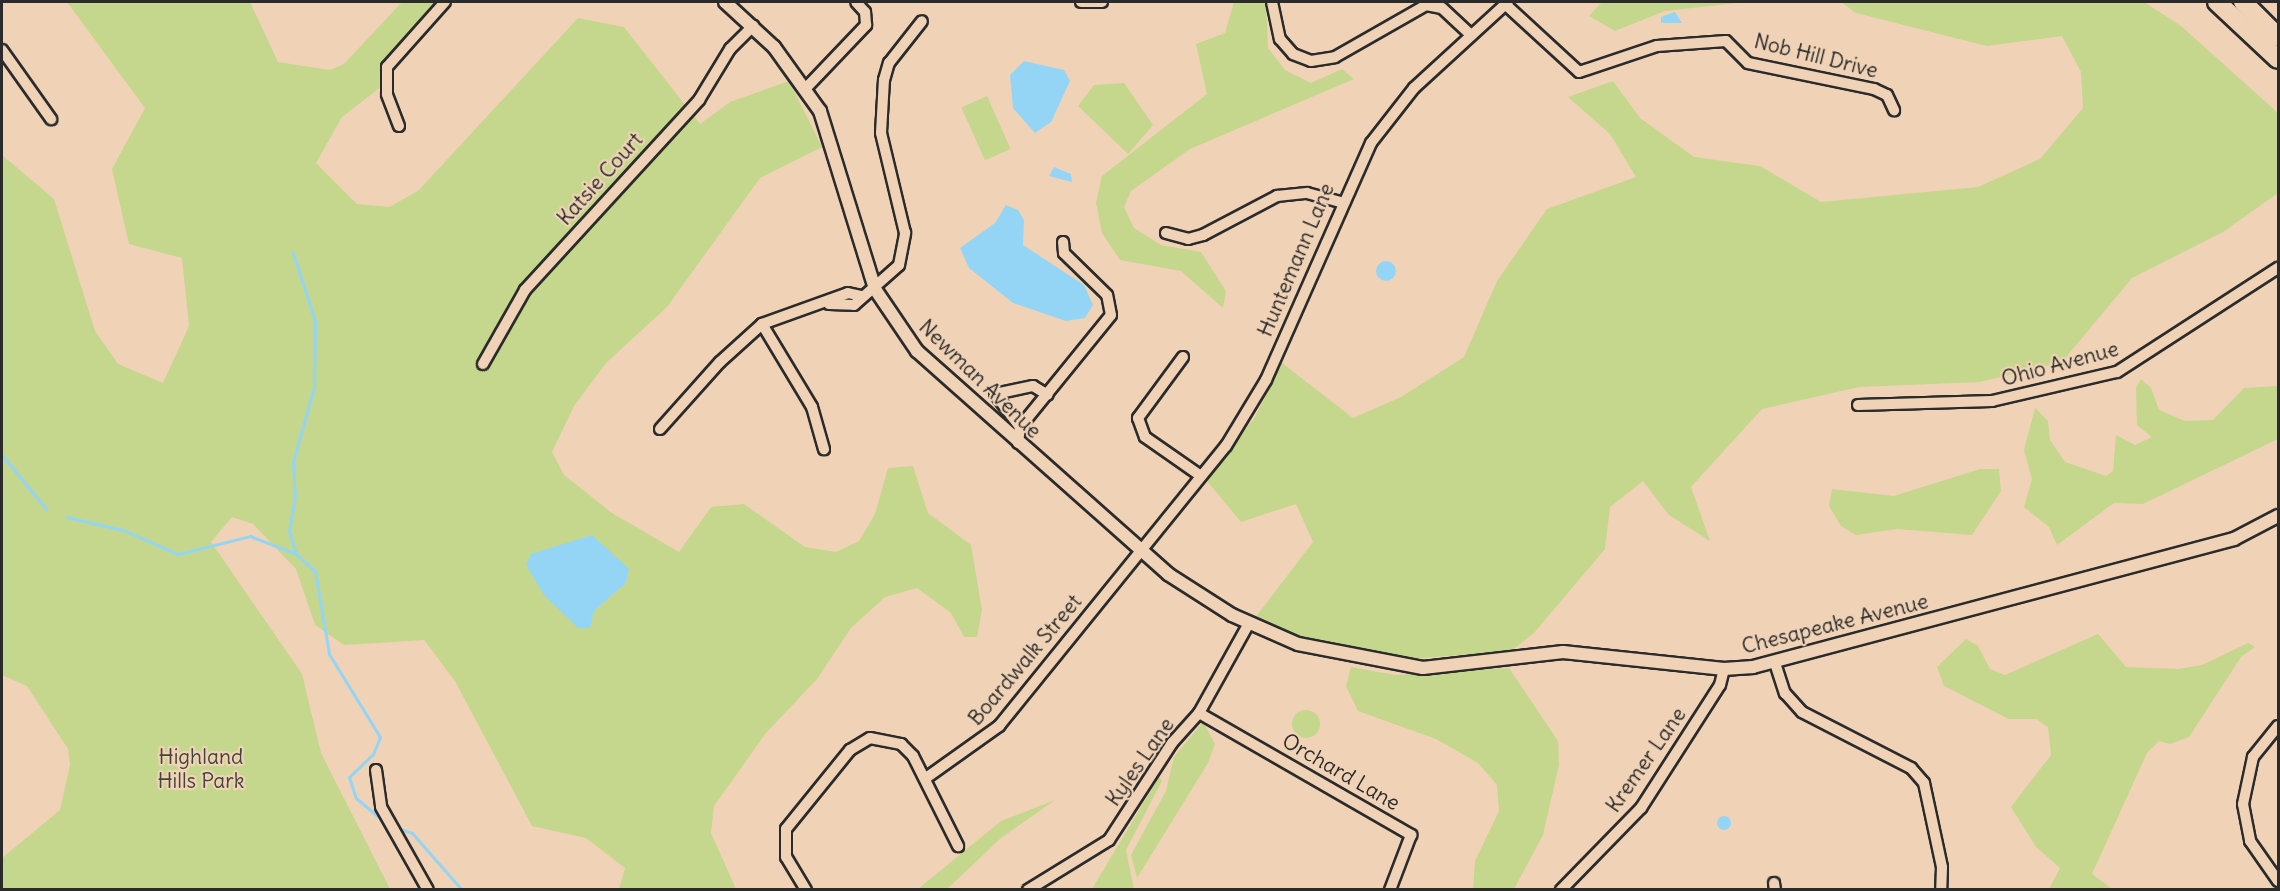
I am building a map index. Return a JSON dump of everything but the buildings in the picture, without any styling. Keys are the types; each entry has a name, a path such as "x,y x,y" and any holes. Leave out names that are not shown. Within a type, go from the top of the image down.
{"highway":[{"path":"2217,2 2278,59"},
{"path":"2243,2 2278,37"}],"street":[{"path":"399,126 387,94 387,67 445,2"},
{"name":"Newman Avenue","path":"725,2 753,26 807,87 832,142 875,289 922,357 1139,551 1200,596 1249,623"},
{"path":"807,87 866,25 865,12 856,2"},
{"path":"1081,2 1102,2"},
{"path":"1272,2 1280,39 1293,54 1311,61 1335,57 1426,5 1442,8 1471,35"},
{"name":"Huntemann Lane","path":"1139,551 1201,476 1266,380 1341,202 1398,104 1507,3"},
{"name":"Nob Hill Drive","path":"1507,3 1579,72 1657,46 1726,40 1748,63 1874,89 1887,95 1894,110"},
{"path":"660,429 720,362 762,324 830,304 848,293 861,296 875,289 899,265 904,245 903,210 881,133 884,80 890,63 922,21"},
{"name":"Katsie Court","path":"483,364 525,290 699,100 730,49 753,26"},
{"path":"2,50 51,119"},
{"path":"1166,233 1188,239 1203,236 1276,196 1307,193 1341,202"},
{"path":"1018,442 1020,427 1111,315 1107,295 1064,253 1063,242"},
{"name":"Ohio Avenue","path":"1858,405 1992,401 2117,372 2278,268"},
{"path":"762,324 812,407 824,449"},
{"path":"1183,357 1138,418 1145,437 1201,476"},
{"path":"1020,427 995,394 1032,386 1048,395"},
{"name":"Chesapeake Avenue","path":"1249,623 1329,653 1406,667 1563,652 1724,669 1775,663 2234,539 2278,516"},
{"name":"Boardwalk Street","path":"926,778 999,726 1139,551"},
{"name":"Kyles Lane","path":"1028,890 1109,840 1172,743 1199,713 1249,623"},
{"path":"1775,663 1785,693 1803,712 1911,768 1924,783 1942,867 1941,890"},
{"name":"Kremer Lane","path":"1561,890 1641,808 1720,685 1724,669"},
{"name":"Orchard Lane","path":"1199,713 1411,835 1390,890"},
{"path":"2278,726 2253,757 2244,785 2244,822 2258,856 2278,880"},
{"path":"806,890 786,857 786,829 856,745 876,737 901,744 926,778 958,846"},
{"path":"376,770 377,798 428,890"}],"green space":[{"name":"Highland Hills Park","path":"67,2 250,2 278,62 330,70 344,64 402,2 438,2 386,59 381,87 342,117 316,163 357,204 389,207 418,191 578,18 624,27 700,124 730,102 789,81 822,147 760,178 667,307 606,363 574,406 552,452 564,475 612,513 679,552 711,507 744,504 805,547 836,552 859,541 875,514 888,468 913,466 928,513 971,545 982,610 977,637 964,637 951,613 917,588 885,597 851,628 817,679 766,733 714,806 711,833 736,889 619,889 625,868 586,838 532,826 455,681 424,640 344,645 315,625 296,569 253,524 232,517 211,542 302,674 321,753 390,889 2,889 2,858 60,810 70,765 68,749 27,686 2,675 2,155 54,199 95,331 118,364 163,383 189,326 182,258 129,244 112,169 145,108","holes":["629,569 626,583 594,611"]},
{"path":"1234,2 1266,2 1268,48 1285,70 1311,83 1342,69 1354,79 1190,149 1131,191 1124,207 1134,228 1161,245 1201,252 1226,291 1223,308 1181,271 1120,260 1102,233 1096,203 1102,176 1207,94 1196,44 1225,33"},
{"path":"1602,2 1746,2 1665,11 1615,31 1589,16"},
{"path":"1841,2 2144,2 2181,26 2278,113 2278,193 2223,232 2132,278 2062,362 1980,382 1859,387 1762,409 1691,487 1710,541 1669,515 1643,481 1610,507 1605,549 1534,633 1511,651 1409,659 1304,639 1255,618 1313,542 1296,504 1241,522 1207,481 1255,417 1282,363 1353,418 1401,397 1464,357 1497,281 1547,209 1636,177 1610,134 1568,97 1613,81 1640,118 1694,157 1760,166 1821,202 1978,187 2040,159 2083,108 2081,72 2062,36 1987,46 1856,13"},
{"path":"1124,83 1153,125 1128,154 1078,106 1094,85"},
{"path":"987,96 1011,149 985,160 961,107"},
{"path":"2141,379 2151,388 2159,410 2185,421 2213,420 2244,388 2278,386 2278,439 2143,504 2114,503 2057,545 2049,527 2024,507 2032,479 2024,450 2035,408 2048,421 2050,440 2065,462 2106,476 2113,471 2116,435 2135,445 2152,437 2137,425 2136,388"},
{"path":"1980,469 1999,469 2001,491 1972,535 1897,529 1856,535 1841,526 1829,506 1832,489 1894,496"},
{"path":"2098,634 2126,667 2178,669 2202,665 2248,643 2255,647 2241,657 2189,737 2170,744 2159,741 2147,753 2092,874 2112,889 2049,889 2060,868 2036,847 2011,807 2051,755 2048,727 2036,719 2009,719 1944,686 1937,667 1966,639 1978,646 1990,669 2005,675"},
{"path":"1351,667 1395,675 1509,668 1558,741 1559,765 1543,835 1514,889 1473,889 1475,861 1499,811 1497,785 1478,763 1436,739 1358,711 1346,686"},
{"path":"1306,710 1316,714 1320,724 1316,734 1306,738 1296,734 1292,724 1296,714"},
{"path":"1203,722 1215,744 1208,763 1137,878 1131,855 1166,791 1174,757"},
{"path":"1159,777 1162,781 1126,850 1134,889 1092,889"},
{"path":"1055,800 1001,838 947,889 918,889 1001,821"}],"water":[{"path":"1675,12 1682,23 1661,23 1661,17"},
{"path":"1024,61 1064,70 1070,81 1051,122 1035,133 1013,108 1010,75"},
{"path":"1054,167 1071,174 1072,182 1049,176"},
{"path":"1006,205 1018,210 1024,220 1023,245 1084,285 1093,305 1085,318 1066,321 1013,303 969,268 960,248 995,223"},
{"path":"1386,261 1393,264 1396,271 1393,278 1386,281 1379,278 1376,271 1379,264"},
{"path":"592,535 629,569 626,583 594,611 590,628 578,628 544,595 526,565 531,554"},
{"path":"1724,816 1729,818 1731,823 1729,828 1724,830 1719,828 1717,823 1719,818"}],"waterway":[{"path":"293,253 315,321 314,387 293,462 295,495 289,531 296,554"},
{"path":"2,455 46,509"},
{"path":"67,517 123,530 178,554 250,536 296,554 315,571 329,654 380,737 373,754 349,777 356,798 388,825"},
{"path":"397,828 412,833 462,890"}]}
